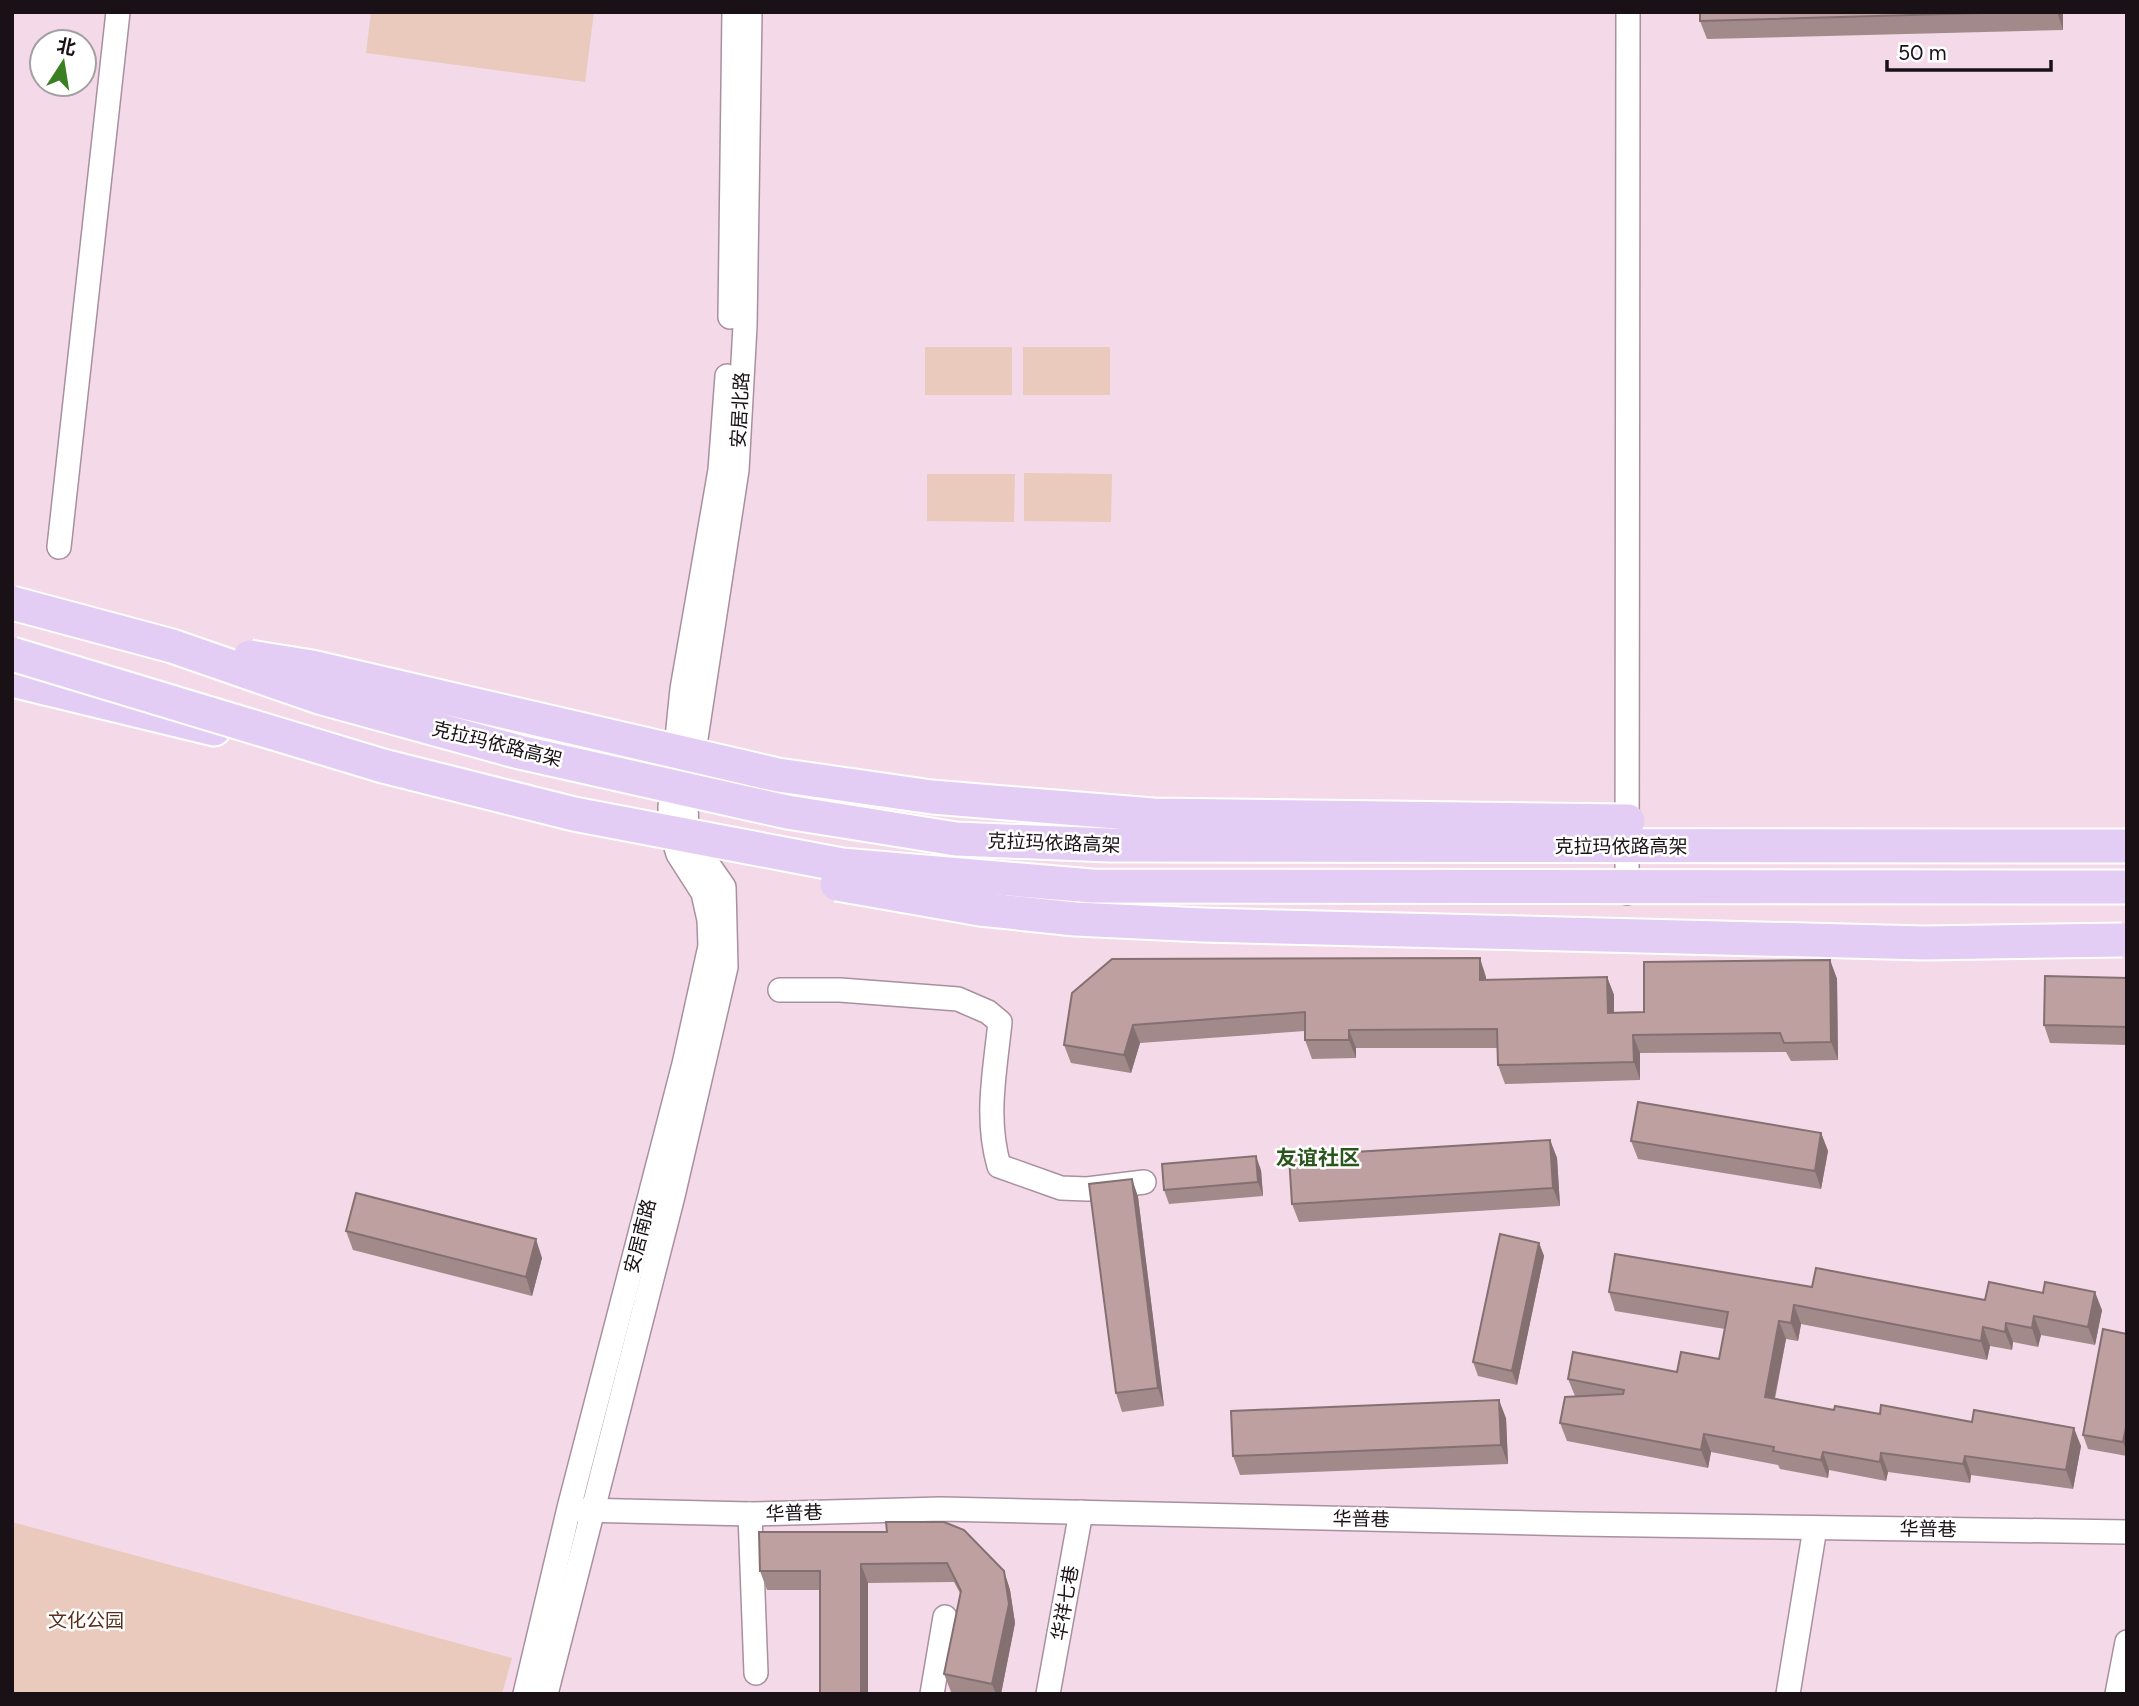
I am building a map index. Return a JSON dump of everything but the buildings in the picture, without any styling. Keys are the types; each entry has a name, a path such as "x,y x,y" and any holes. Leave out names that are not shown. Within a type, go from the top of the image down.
{"highway":[{"name":"克拉玛依路高架","path":"12,603 172,646 319,697 519,752 787,812 956,839 1109,845 2127,846"},
{"path":"172,646 312,667 778,775 932,797 1153,815 1628,821"},
{"name":"克拉玛依路高架","path":"12,654 383,766 574,814 842,865 1092,886 2127,887"},
{"path":"12,680 115,707 383,766"},
{"path":"574,814 797,877 980,909 1075,919 1925,943 2124,940"}],"street":[{"path":"59,547 118,12"},
{"name":"安居北路","path":"673,783 682,689 721,458 730,330 734,12"},
{"name":"安居北路","path":"686,804 737,470 746,326 750,12"},
{"path":"1627,893 1628,12"},
{"name":"安居南路","path":"525,1694 569,1508 684,1065 710,946 709,920 703,893 678,855 671,831 673,783"},
{"name":"安居南路","path":"546,1694 595,1512 726,967 724,887 687,834 686,804"},
{"path":"780,990 840,990 958,999 988,1012 1000,1022 990,1111 992,1140 999,1166 1061,1188 1087,1189 1143,1182"},
{"name":"华普巷","path":"569,1508 595,1512 750,1514 941,1509 2127,1532"},
{"name":"华祥七巷","path":"1048,1694 1081,1512"},
{"path":"750,1514 756,1673"},
{"path":"1788,1694 1815,1528"},
{"path":"932,1694 945,1617"},
{"path":"2117,1694 2127,1642"}],"green space":[{"path":"371,12 594,12 585,82 366,53"},
{"path":"925,347 1012,347 1012,395 925,395"},
{"path":"1023,347 1110,347 1110,395 1023,395"},
{"path":"1024,473 1112,474 1111,522 1024,521"},
{"path":"927,474 1015,474 1014,522 927,521"},
{"name":"文化公园","path":"12,1522 512,1658 502,1694 12,1694"}],"district":[{"name":"友谊社区","path":"1318,1157"}]}
